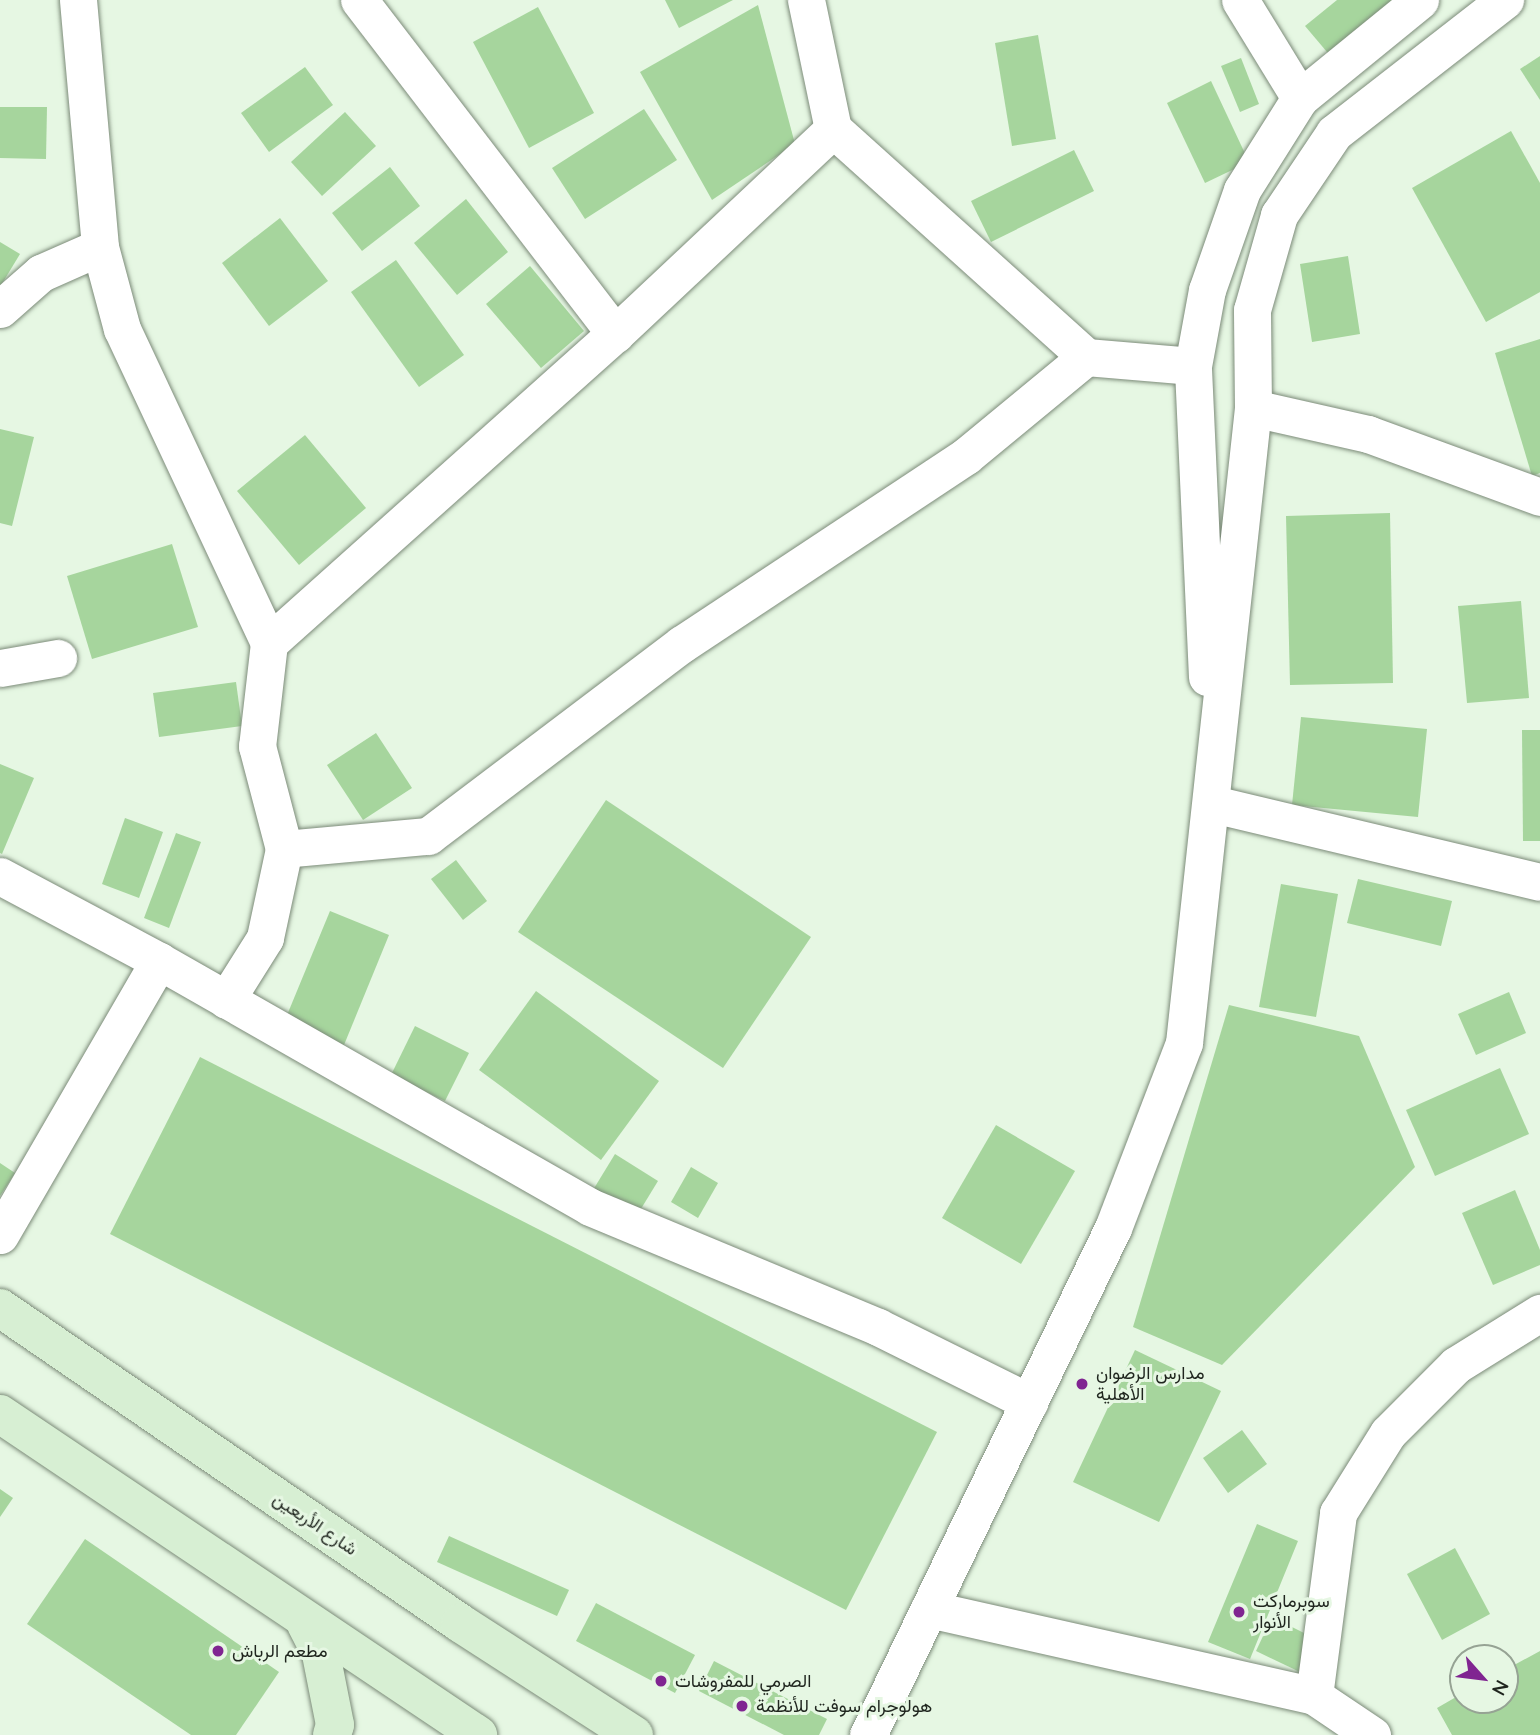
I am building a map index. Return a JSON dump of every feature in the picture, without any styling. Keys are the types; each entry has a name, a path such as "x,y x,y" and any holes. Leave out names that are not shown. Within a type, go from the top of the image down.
{"main road":[{"name":"شارع الأربعين","path":"0,1308 460,1623 634,1735"},
{"path":"0,1414 306,1624 478,1735"},
{"path":"306,1624 321,1654 335,1725 332,1735"}],"street":[{"path":"78,0 100,247 122,329 269,643 257,746 284,849 265,938 226,1000"},
{"path":"359,0 615,334"},
{"path":"806,0 833,129 1086,357 1193,366"},
{"path":"1240,0 1300,98"},
{"path":"1213,804 1193,366 1207,290 1242,190 1300,98 1420,0"},
{"path":"868,1735 1113,1228 1184,1043 1213,804 1253,408 1252,310 1279,215 1334,133 1505,0"},
{"path":"269,643 615,334 833,129"},
{"path":"0,309 41,273 100,247"},
{"path":"284,849 428,835 682,644 966,456 1086,357"},
{"path":"1253,408 1368,434 1540,496"},
{"path":"0,668 58,657"},
{"path":"1213,804 1538,889"},
{"path":"0,876 159,961 590,1207 878,1327 1029,1402"},
{"path":"0,1235 159,961"},
{"path":"1314,1696 1338,1513 1388,1433 1456,1365 1540,1313"},
{"path":"929,1609 1314,1696 1372,1735"}],"building":[{"path":"665,0 733,0 679,28"},
{"path":"1337,0 1418,0 1338,65 1305,26"},
{"path":"758,5 795,144 712,200 640,72"},
{"path":"538,7 594,113 529,148 473,42"},
{"path":"1038,35 1056,139 1012,146 995,43"},
{"path":"1540,56 1540,100 1520,69"},
{"path":"1241,58 1259,104 1240,112 1221,66"},
{"path":"305,67 333,105 269,152 241,113"},
{"path":"1211,81 1249,162 1205,183 1167,103"},
{"path":"0,107 47,107 46,159 0,158"},
{"path":"644,109 677,160 585,219 552,168"},
{"path":"345,112 376,146 322,196 291,162"},
{"path":"1511,131 1540,183 1540,292 1486,322 1412,188"},
{"path":"1074,150 1094,191 991,242 971,201"},
{"path":"390,167 420,206 362,251 332,213"},
{"path":"466,199 508,252 457,295 414,243"},
{"path":"280,218 328,281 269,326 222,263"},
{"path":"0,242 20,254 0,287"},
{"path":"1348,256 1360,334 1312,342 1300,264"},
{"path":"396,260 464,355 419,387 351,292"},
{"path":"530,266 584,331 541,368 486,304"},
{"path":"1540,339 1540,473 1532,476 1495,353"},
{"path":"0,429 34,437 12,526 0,523"},
{"path":"305,435 366,508 299,565 237,491"},
{"path":"1390,513 1393,683 1290,685 1286,516"},
{"path":"172,544 198,627 92,659 67,576"},
{"path":"1521,601 1529,698 1467,703 1458,606"},
{"path":"236,682 242,726 159,737 153,693"},
{"path":"1301,717 1427,729 1418,817 1292,805"},
{"path":"1522,730 1540,730 1540,841 1523,841"},
{"path":"376,733 412,788 363,820 327,765"},
{"path":"0,764 34,778 2,854 0,853"},
{"path":"606,800 811,937 723,1068 518,932"},
{"path":"125,818 163,832 139,898 102,884"},
{"path":"176,833 201,842 169,928 144,918"},
{"path":"456,860 487,901 463,920 431,879"},
{"path":"1358,879 1452,901 1441,946 1347,923"},
{"path":"1281,884 1338,894 1316,1017 1259,1007"},
{"path":"330,911 389,935 344,1045 285,1020"},
{"path":"536,991 659,1081 601,1160 479,1070"},
{"path":"1509,992 1526,1033 1476,1055 1458,1014"},
{"path":"1229,1005 1359,1036 1415,1167 1222,1365 1133,1327"},
{"path":"415,1026 469,1053 445,1101 391,1075"},
{"path":"200,1057 937,1432 846,1610 110,1234"},
{"path":"1500,1068 1529,1134 1435,1176 1406,1110"},
{"path":"996,1125 1075,1171 1021,1264 942,1218"},
{"path":"615,1154 658,1181 636,1217 593,1190"},
{"path":"0,1163 15,1173 0,1196"},
{"path":"691,1167 718,1183 698,1218 671,1202"},
{"path":"1515,1190 1540,1250 1540,1265 1493,1285 1462,1213"},
{"path":"1135,1350 1221,1391 1159,1522 1073,1482"},
{"path":"1242,1430 1267,1464 1228,1493 1203,1458"},
{"path":"0,1489 13,1498 0,1517"},
{"path":"1257,1524 1298,1541 1250,1659 1208,1642"},
{"path":"449,1536 569,1590 557,1616 437,1562"},
{"path":"85,1539 279,1672 236,1735 191,1735 27,1624"},
{"path":"1455,1548 1490,1614 1442,1640 1407,1574"},
{"path":"596,1603 695,1655 675,1693 576,1641"},
{"path":"1272,1617 1318,1640 1302,1673 1256,1651"},
{"path":"1540,1651 1540,1735 1452,1735 1437,1708 1449,1701 1449,1714 1519,1714 1519,1662"},
{"path":"714,1661 827,1719 819,1735 784,1735 699,1691"}],"place":[{"name":"مدارس الرضوان الأهلية","path":"1082,1384"},
{"name":"سوبرماركت الأنوار","path":"1239,1612"},
{"name":"مطعم الرباش","path":"218,1651"},
{"name":"الصرمي للمفروشات","path":"661,1681"},
{"name":"هولوجرام سوفت للأنظمة","path":"742,1706"}]}
